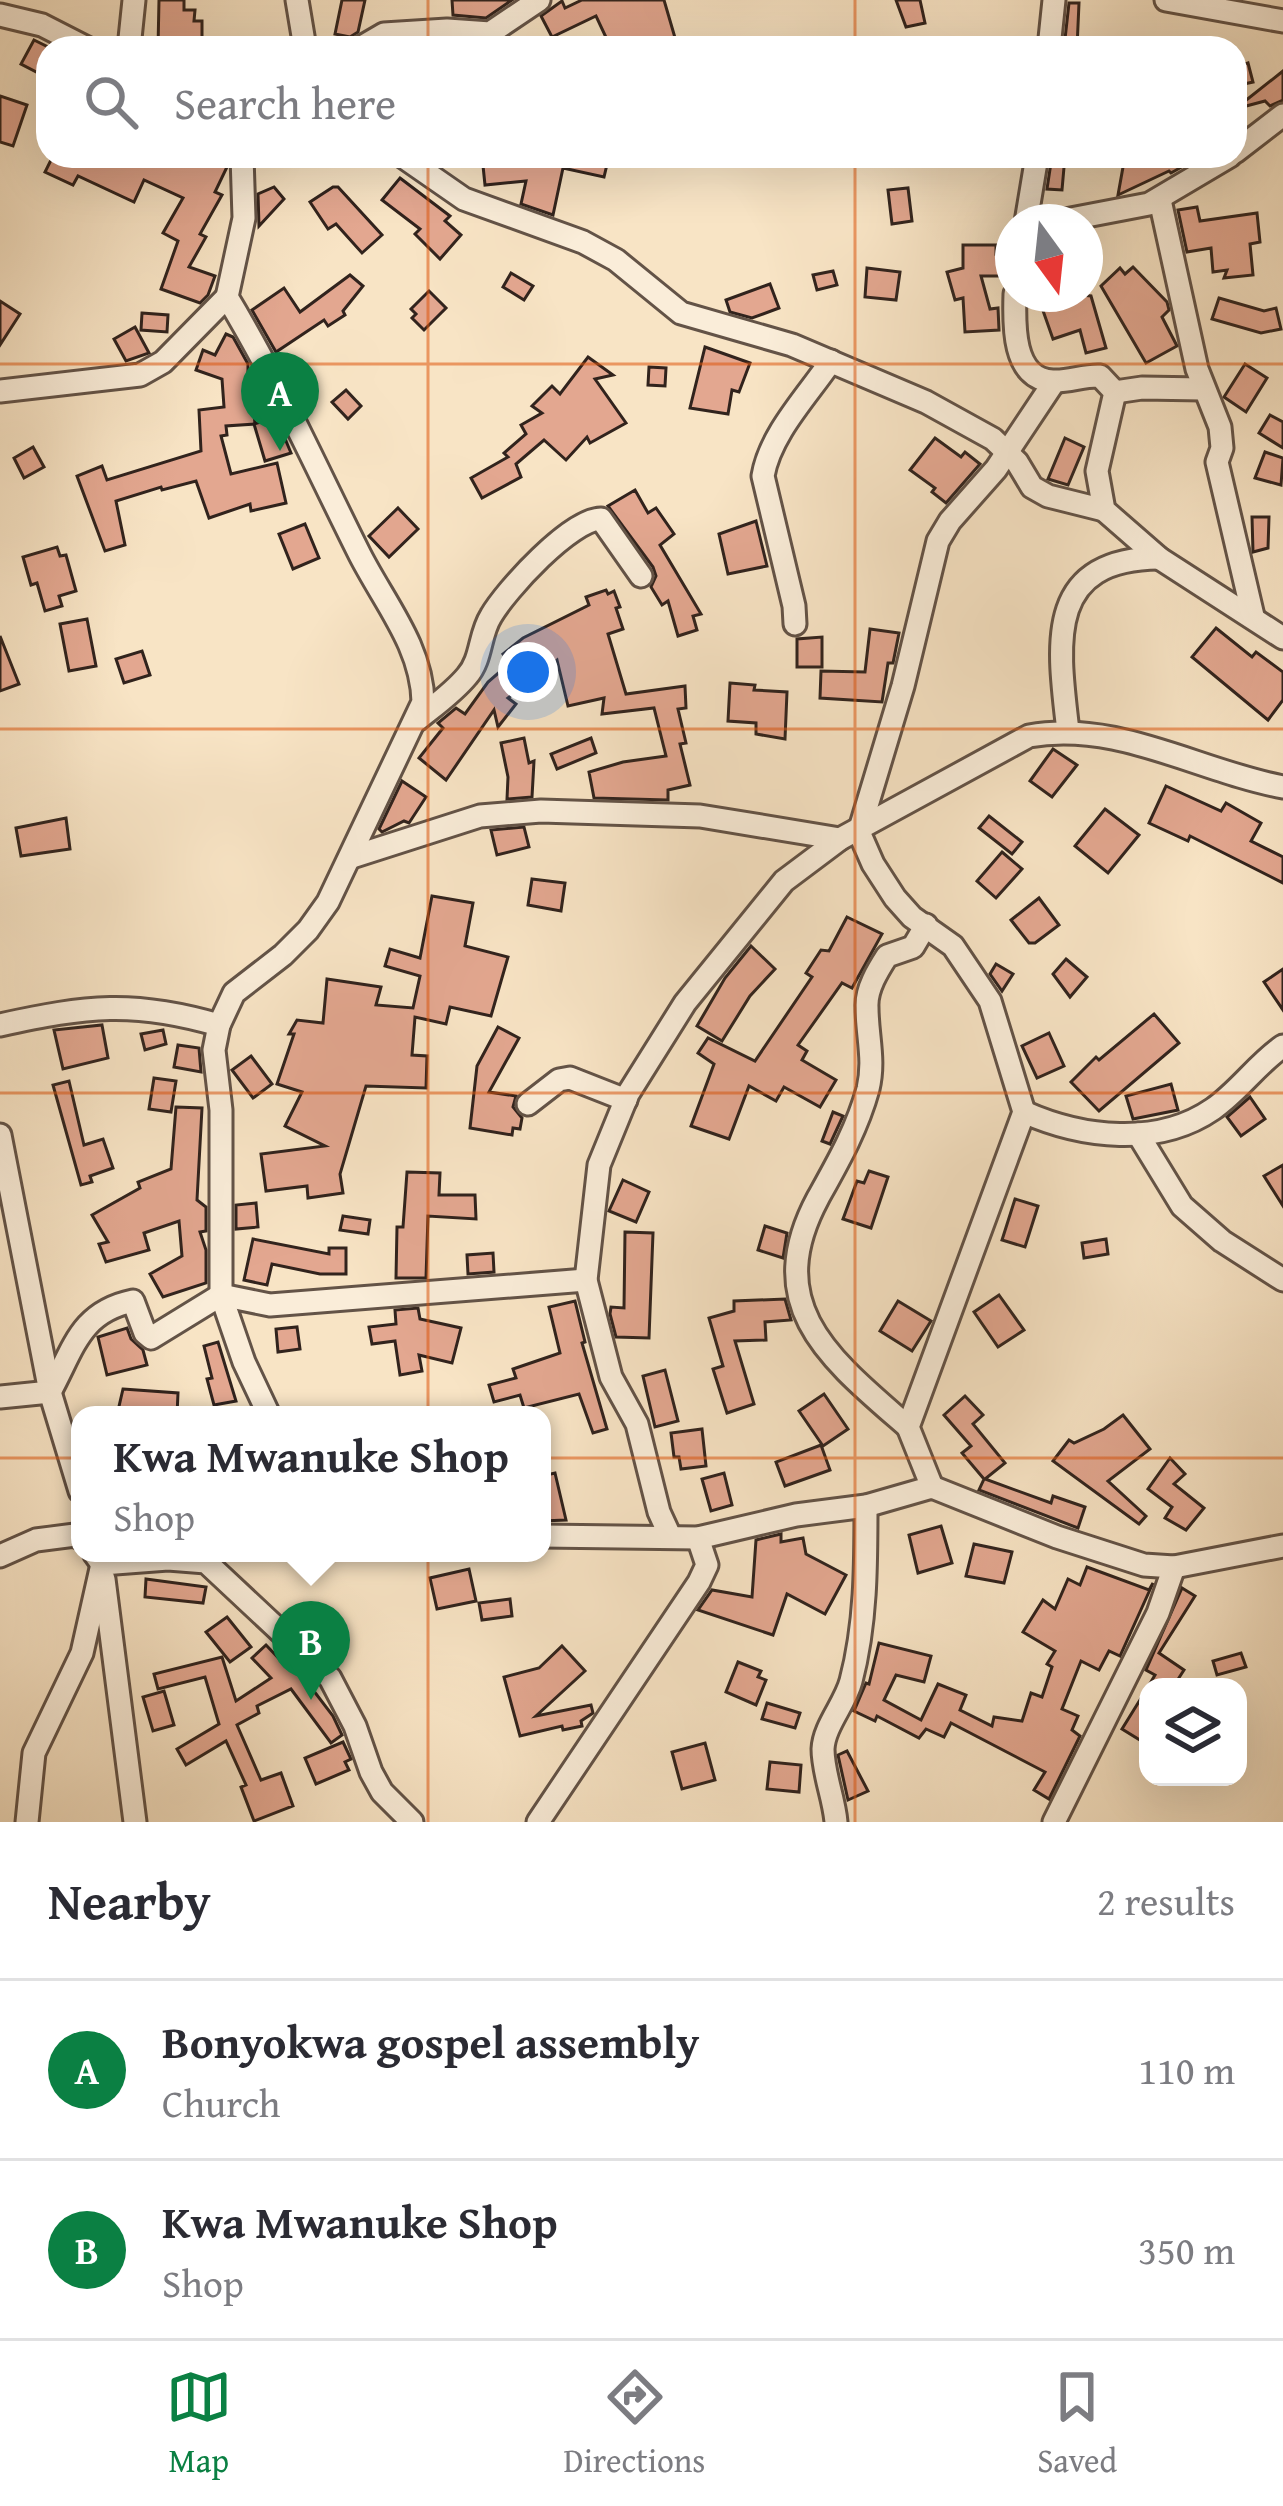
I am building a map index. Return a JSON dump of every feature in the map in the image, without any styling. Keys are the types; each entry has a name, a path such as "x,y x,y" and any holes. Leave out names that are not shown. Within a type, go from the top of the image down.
{"street":[{"path":"131,36 134,0"},
{"path":"297,0 303,36"},
{"path":"381,36 447,29 490,33 539,0"},
{"path":"1050,36 1054,0"},
{"path":"1166,0 1283,21"},
{"path":"0,15 42,25 64,36"},
{"path":"1247,143 1283,115"},
{"path":"0,391 140,375 163,362 227,297 244,218 242,168"},
{"path":"419,168 464,199 599,251 681,313 832,361 926,402 993,439 1032,487 1048,496 1104,510 1159,558 1283,638"},
{"path":"1029,204 1035,168"},
{"path":"1103,212 1160,200 1211,168"},
{"path":"1160,200 1203,388 1220,427 1222,448 1217,462 1252,616"},
{"path":"227,297 272,372 376,587 411,644 423,681 423,702 352,857 308,930 234,993 214,1050 220,1110 221,1295 265,1406"},
{"path":"1016,312 1018,347 1026,368 1054,382 1100,376 1115,392"},
{"path":"795,624 763,476 780,433 832,361"},
{"path":"849,835 903,686 938,541 996,469 1054,382"},
{"path":"1115,392 1203,388"},
{"path":"1104,510 1097,471 1115,392"},
{"path":"413,723 468,676 478,661 493,612 568,531 585,520 601,519 640,576"},
{"path":"1068,731 1061,654 1071,595 1092,573 1107,566 1134,558 1159,558"},
{"path":"670,1536 659,1512 637,1424 611,1376 586,1280 599,1165 626,1100 686,1003 749,923 784,881 849,835 1029,736 1068,731 1136,744 1283,787"},
{"path":"352,857 480,817 541,811 686,815 849,835 912,917 953,946 991,1001 1024,1112 908,1427"},
{"path":"926,925 913,947 887,956 871,986 866,1005 873,1064 869,1083 852,1135 817,1200 794,1262 801,1305 821,1343 908,1427 932,1487"},
{"path":"0,1025 101,1006 167,1010 220,1025"},
{"path":"1024,1112 1097,1135 1138,1134 1210,1112 1283,1046"},
{"path":"528,1104 559,1080 570,1078 626,1100"},
{"path":"1138,1134 1182,1206 1222,1240 1283,1280"},
{"path":"0,1135 50,1392 71,1461"},
{"path":"50,1392 94,1315 133,1301 152,1338 221,1295 270,1305 586,1280"},
{"path":"1,1400 50,1392"},
{"path":"551,1536 698,1538 796,1515 866,1506 932,1487 1144,1565 1174,1567 1282,1549"},
{"path":"836,1822 823,1754 825,1736 850,1686 859,1641 866,1506"},
{"path":"0,1556 36,1540 71,1536"},
{"path":"538,1822 699,1582 707,1564 698,1538"},
{"path":"27,1822 34,1753 82,1653 97,1562"},
{"path":"99,1562 135,1822"},
{"path":"215,1562 329,1678 355,1726 370,1772 382,1792 412,1822"},
{"path":"1054,1822 1158,1613 1174,1567"}],"building":[{"path":"159,0 184,0 184,10 195,10 194,21 202,21 202,36 158,36"},
{"path":"342,0 365,0 358,32 335,34"},
{"path":"452,0 512,0 486,18 453,15"},
{"path":"582,0 664,0 674,36 605,36 596,16 551,36 541,16 562,1 565,8"},
{"path":"896,0 920,0 925,23 906,27"},
{"path":"1069,3 1079,3 1078,36 1065,36"},
{"path":"34,40 36,41 36,72 21,64"},
{"path":"1283,71 1283,100 1270,106 1265,101 1247,106 1247,100"},
{"path":"0,96 27,105 13,146 0,142"},
{"path":"47,168 227,168 215,192 222,195 200,234 206,237 189,267 215,276 208,295 200,303 161,289 178,241 163,233 183,198 144,180 134,202 78,176 73,185 45,172"},
{"path":"483,168 563,168 553,215 521,204 526,181 485,185"},
{"path":"563,168 606,168 604,177"},
{"path":"1050,168 1064,168 1062,190 1047,189"},
{"path":"1123,168 1180,168 1169,171 1118,195"},
{"path":"400,178 450,216 445,221 461,235 440,259 415,234 420,229 382,200"},
{"path":"274,187 284,199 259,226 258,194"},
{"path":"333,187 382,235 362,253 336,224 328,229 310,202"},
{"path":"908,188 912,221 892,224 888,190"},
{"path":"1197,207 1200,221 1257,213 1260,242 1250,244 1253,275 1224,278 1227,270 1213,272 1211,248 1187,252 1178,210"},
{"path":"963,245 995,245 995,276 981,276 990,309 998,312 999,330 965,332 963,298 955,300 947,272 963,268"},
{"path":"1133,267 1167,302 1169,310 1162,317 1177,346 1146,363 1103,289 1120,268 1125,274"},
{"path":"867,268 900,272 896,300 865,297"},
{"path":"833,271 837,285 817,290 813,275"},
{"path":"511,273 533,286 524,300 503,287"},
{"path":"350,275 363,286 343,311 345,315 328,326 324,320 276,352 252,310 284,288 300,312"},
{"path":"770,284 779,308 752,318 730,312 726,300"},
{"path":"429,291 446,308 424,330 412,318 416,314 411,309"},
{"path":"1219,298 1264,311 1276,308 1281,329 1261,333 1212,319"},
{"path":"0,301 20,314 0,345"},
{"path":"1043,312 1096,312 1106,348 1086,353 1080,330 1053,339"},
{"path":"142,313 168,315 167,332 141,330"},
{"path":"135,327 149,353 126,361 114,339"},
{"path":"226,334 233,337 248,364 248,401 253,401 255,424 226,426 227,435 221,436 231,474 277,463 286,503 251,511 250,504 209,518 196,481 161,487 116,501 125,545 105,551 77,476 102,466 107,480 201,451 199,410 224,407 222,379 196,370 203,350 215,355"},
{"path":"705,347 750,363 739,392 732,390 728,414 690,408"},
{"path":"588,357 613,375 595,379 626,423 590,443 587,437 566,460 544,440 516,464 521,477 482,498 471,478 508,457 504,453 526,434 521,425 542,413 532,406 552,386 560,394"},
{"path":"1245,364 1267,378 1246,412 1224,397"},
{"path":"649,367 666,368 665,386 648,385"},
{"path":"346,390 361,406 348,419 332,402"},
{"path":"1270,415 1283,422 1283,448 1259,433"},
{"path":"276,417 291,453 265,461 254,424"},
{"path":"935,438 980,464 946,503 932,492 935,488 910,470"},
{"path":"1065,438 1084,447 1068,485 1048,479"},
{"path":"33,447 44,467 24,478 14,458"},
{"path":"1265,452 1283,458 1281,485 1255,478"},
{"path":"635,490 648,513 656,508 674,534 660,545 701,614 693,616 697,630 678,636 668,601 662,605 651,587 656,576 653,567 608,506"},
{"path":"398,508 418,529 389,557 369,536"},
{"path":"1252,517 1269,517 1268,548 1253,552"},
{"path":"756,521 767,566 728,574 719,534"},
{"path":"305,524 319,558 293,569 279,534"},
{"path":"57,547 60,556 66,555 76,591 59,596 62,606 45,611 23,557"},
{"path":"606,590 608,594 614,591 620,607 616,608 623,629 608,634 626,694 685,686 686,708 678,709 690,785 668,790 668,800 594,798 589,772 666,756 654,708 602,714 604,698 568,706 557,660 508,698 516,704 498,727 494,710 446,780 419,758 443,728 438,723 456,708 465,714 488,682 510,663 503,654 523,638 589,605 586,597"},
{"path":"87,619 96,666 69,671 60,624"},
{"path":"1216,628 1252,657 1256,652 1283,672 1283,700 1268,720 1192,657"},
{"path":"870,629 899,633 882,702 820,698 821,671 865,672"},
{"path":"0,636 19,684 0,691"},
{"path":"822,637 822,667 797,667 797,639"},
{"path":"142,651 150,675 124,683 116,659"},
{"path":"730,683 787,692 785,739 756,734 756,723 728,721"},
{"path":"524,738 529,763 534,761 532,797 507,799 501,743"},
{"path":"591,738 596,753 557,769 551,754"},
{"path":"1053,749 1077,765 1052,797 1030,781"},
{"path":"402,781 426,797 409,823 382,832 379,829"},
{"path":"1166,786 1221,811 1226,803 1261,823 1251,841 1283,857 1283,883 1190,836 1188,841 1149,823"},
{"path":"1105,809 1139,835 1108,873 1075,846"},
{"path":"989,816 1022,842 1012,854 979,828"},
{"path":"66,818 70,849 21,856 16,828"},
{"path":"524,827 529,847 497,855 491,830"},
{"path":"1002,852 1022,869 996,898 977,881"},
{"path":"532,879 565,883 561,911 528,905"},
{"path":"432,896 473,903 465,946 508,957 491,1016 450,1007 446,1024 415,1017 412,1055 427,1056 426,1088 366,1086 340,1174 343,1193 308,1198 307,1186 266,1191 261,1154 325,1146 285,1126 302,1092 277,1084 294,1034 289,1034 297,1020 323,1023 327,979 381,987 376,1005 413,1008 420,976 385,966 390,949 420,958"},
{"path":"1039,898 1059,925 1029,943 1011,920"},
{"path":"847,917 882,934 852,988 842,983 798,1045 807,1051 802,1060 836,1080 820,1107 784,1087 776,1101 749,1086 729,1139 691,1126 714,1064 698,1053 708,1038 755,1061 812,977 806,973 821,950 829,951"},
{"path":"751,946 775,969 750,996 722,1041 697,1026 725,978"},
{"path":"1066,959 1087,977 1070,997 1053,974"},
{"path":"996,964 1013,974 1002,991 990,974"},
{"path":"1283,969 1283,1010 1264,982"},
{"path":"1154,1014 1179,1043 1099,1111 1071,1082"},
{"path":"102,1025 108,1058 63,1069 54,1030"},
{"path":"498,1027 519,1038 489,1092 516,1096 513,1107 522,1118 520,1129 513,1128 512,1135 470,1128 477,1066"},
{"path":"163,1030 166,1044 145,1050 141,1034"},
{"path":"1049,1033 1064,1066 1037,1078 1022,1046"},
{"path":"178,1045 199,1048 201,1072 174,1067"},
{"path":"251,1056 272,1084 253,1098 232,1070"},
{"path":"154,1078 176,1081 171,1112 149,1109"},
{"path":"69,1081 84,1145 103,1139 113,1168 90,1176 92,1182 81,1185 53,1085"},
{"path":"1171,1084 1178,1110 1133,1119 1126,1096"},
{"path":"1250,1097 1265,1119 1241,1136 1227,1117"},
{"path":"176,1107 202,1108 197,1200 206,1207 206,1231 200,1232 206,1250 206,1283 163,1297 150,1274 182,1256 179,1221 144,1233 149,1250 106,1262 99,1244 108,1242 92,1215 140,1188 138,1182 171,1169"},
{"path":"833,1112 843,1116 830,1144 822,1141"},
{"path":"1283,1165 1283,1206 1264,1176"},
{"path":"869,1171 888,1177 871,1228 843,1219 857,1181 864,1183"},
{"path":"407,1172 440,1173 439,1195 475,1195 476,1219 428,1216 426,1278 396,1278 397,1227 403,1227"},
{"path":"623,1180 649,1192 636,1222 609,1211"},
{"path":"1015,1199 1038,1206 1025,1247 1002,1240"},
{"path":"256,1203 258,1227 236,1229 236,1205"},
{"path":"343,1216 370,1220 368,1234 340,1230"},
{"path":"765,1226 787,1233 783,1258 758,1250"},
{"path":"625,1232 653,1233 649,1338 616,1337 610,1314 611,1307 624,1308"},
{"path":"253,1239 329,1254 329,1248 346,1248 346,1274 272,1264 267,1285 244,1280"},
{"path":"1106,1239 1108,1254 1084,1258 1082,1243"},
{"path":"493,1253 494,1272 468,1274 467,1255"},
{"path":"999,1295 1024,1330 998,1347 974,1312"},
{"path":"785,1299 791,1320 765,1322 766,1340 735,1341 754,1404 727,1413 713,1369 723,1366 709,1318 734,1311 734,1301"},
{"path":"575,1301 607,1429 593,1433 579,1394 532,1406 523,1406 520,1395 494,1402 489,1385 516,1378 513,1369 560,1353 549,1307"},
{"path":"898,1301 931,1321 912,1351 880,1331"},
{"path":"418,1308 420,1319 461,1328 452,1363 419,1355 422,1371 400,1375 395,1341 372,1344 369,1327 396,1324 395,1310"},
{"path":"297,1327 300,1349 278,1352 276,1329"},
{"path":"127,1328 143,1350 147,1365 107,1375 98,1337"},
{"path":"218,1342 236,1401 214,1405 204,1346"},
{"path":"665,1370 678,1421 655,1427 643,1376"},
{"path":"123,1389 178,1393 177,1406 119,1406"},
{"path":"824,1394 848,1429 823,1446 799,1411"},
{"path":"965,1396 983,1415 973,1424 1005,1463 985,1479 1051,1503 1053,1496 1085,1507 1078,1528 979,1490 984,1479 962,1453 971,1446 944,1415"},
{"path":"1123,1415 1150,1449 1108,1481 1146,1516 1139,1524 1053,1461 1069,1440 1074,1443"},
{"path":"702,1429 706,1466 681,1469 671,1433"},
{"path":"821,1445 830,1470 785,1486 776,1462"},
{"path":"1170,1458 1185,1474 1174,1484 1204,1508 1186,1530 1165,1518 1172,1507 1148,1489"},
{"path":"555,1473 566,1520 551,1521 551,1474"},
{"path":"724,1473 732,1505 711,1511 702,1479"},
{"path":"941,1526 952,1563 918,1573 909,1535"},
{"path":"781,1534 781,1542 803,1538 806,1554 846,1575 825,1614 787,1594 773,1635 698,1610 712,1590 752,1597 756,1540"},
{"path":"974,1544 1012,1552 1004,1583 966,1576"},
{"path":"1087,1567 1149,1590 1153,1583 1120,1656 1109,1651 1099,1670 1081,1661 1062,1709 1078,1716 1072,1730 1080,1736 1049,1799 1034,1790 1045,1772 951,1723 944,1737 926,1729 919,1738 877,1716 875,1721 854,1711 869,1684 879,1643 931,1656 924,1682 896,1675 884,1700 921,1720 938,1684 966,1695 960,1710 992,1726 994,1717 1022,1721 1031,1693 1042,1697 1052,1667 1047,1664 1055,1651 1023,1632 1043,1600 1055,1609 1068,1579 1080,1585"},
{"path":"469,1569 476,1601 437,1609 430,1578"},
{"path":"146,1579 206,1587 203,1603 145,1597"},
{"path":"1182,1588 1195,1596 1159,1653 1184,1670 1179,1678 1153,1678 1146,1670"},
{"path":"510,1599 512,1616 482,1620 479,1603"},
{"path":"227,1617 251,1647 230,1662 206,1632"},
{"path":"266,1645 287,1667 294,1665 342,1735 331,1743 291,1689 257,1706 259,1713 237,1725 261,1780 281,1773 293,1806 254,1821 241,1787 246,1785 226,1741 186,1765 177,1749 219,1724 205,1677 158,1689 154,1674 222,1657 236,1701 271,1678 252,1658"},
{"path":"562,1646 585,1671 536,1716 591,1705 593,1713 581,1721 582,1726 520,1736 504,1677 539,1668"},
{"path":"1241,1653 1246,1667 1217,1675 1213,1661"},
{"path":"738,1662 761,1671 758,1677 766,1680 756,1705 726,1692"},
{"path":"164,1691 174,1725 153,1731 143,1697"},
{"path":"1139,1702 1139,1739 1122,1729"},
{"path":"767,1703 800,1713 795,1728 762,1719"},
{"path":"343,1742 351,1759 345,1762 349,1770 316,1784 305,1758"},
{"path":"705,1743 715,1780 682,1789 672,1752"},
{"path":"847,1751 868,1791 848,1800 838,1755"},
{"path":"770,1762 801,1765 799,1792 767,1789"}],"place":[{"name":"Bonyokwa gospel assembly","path":"280,451"},
{"name":"Kwa Mwanuke Shop","path":"311,1700"}]}
